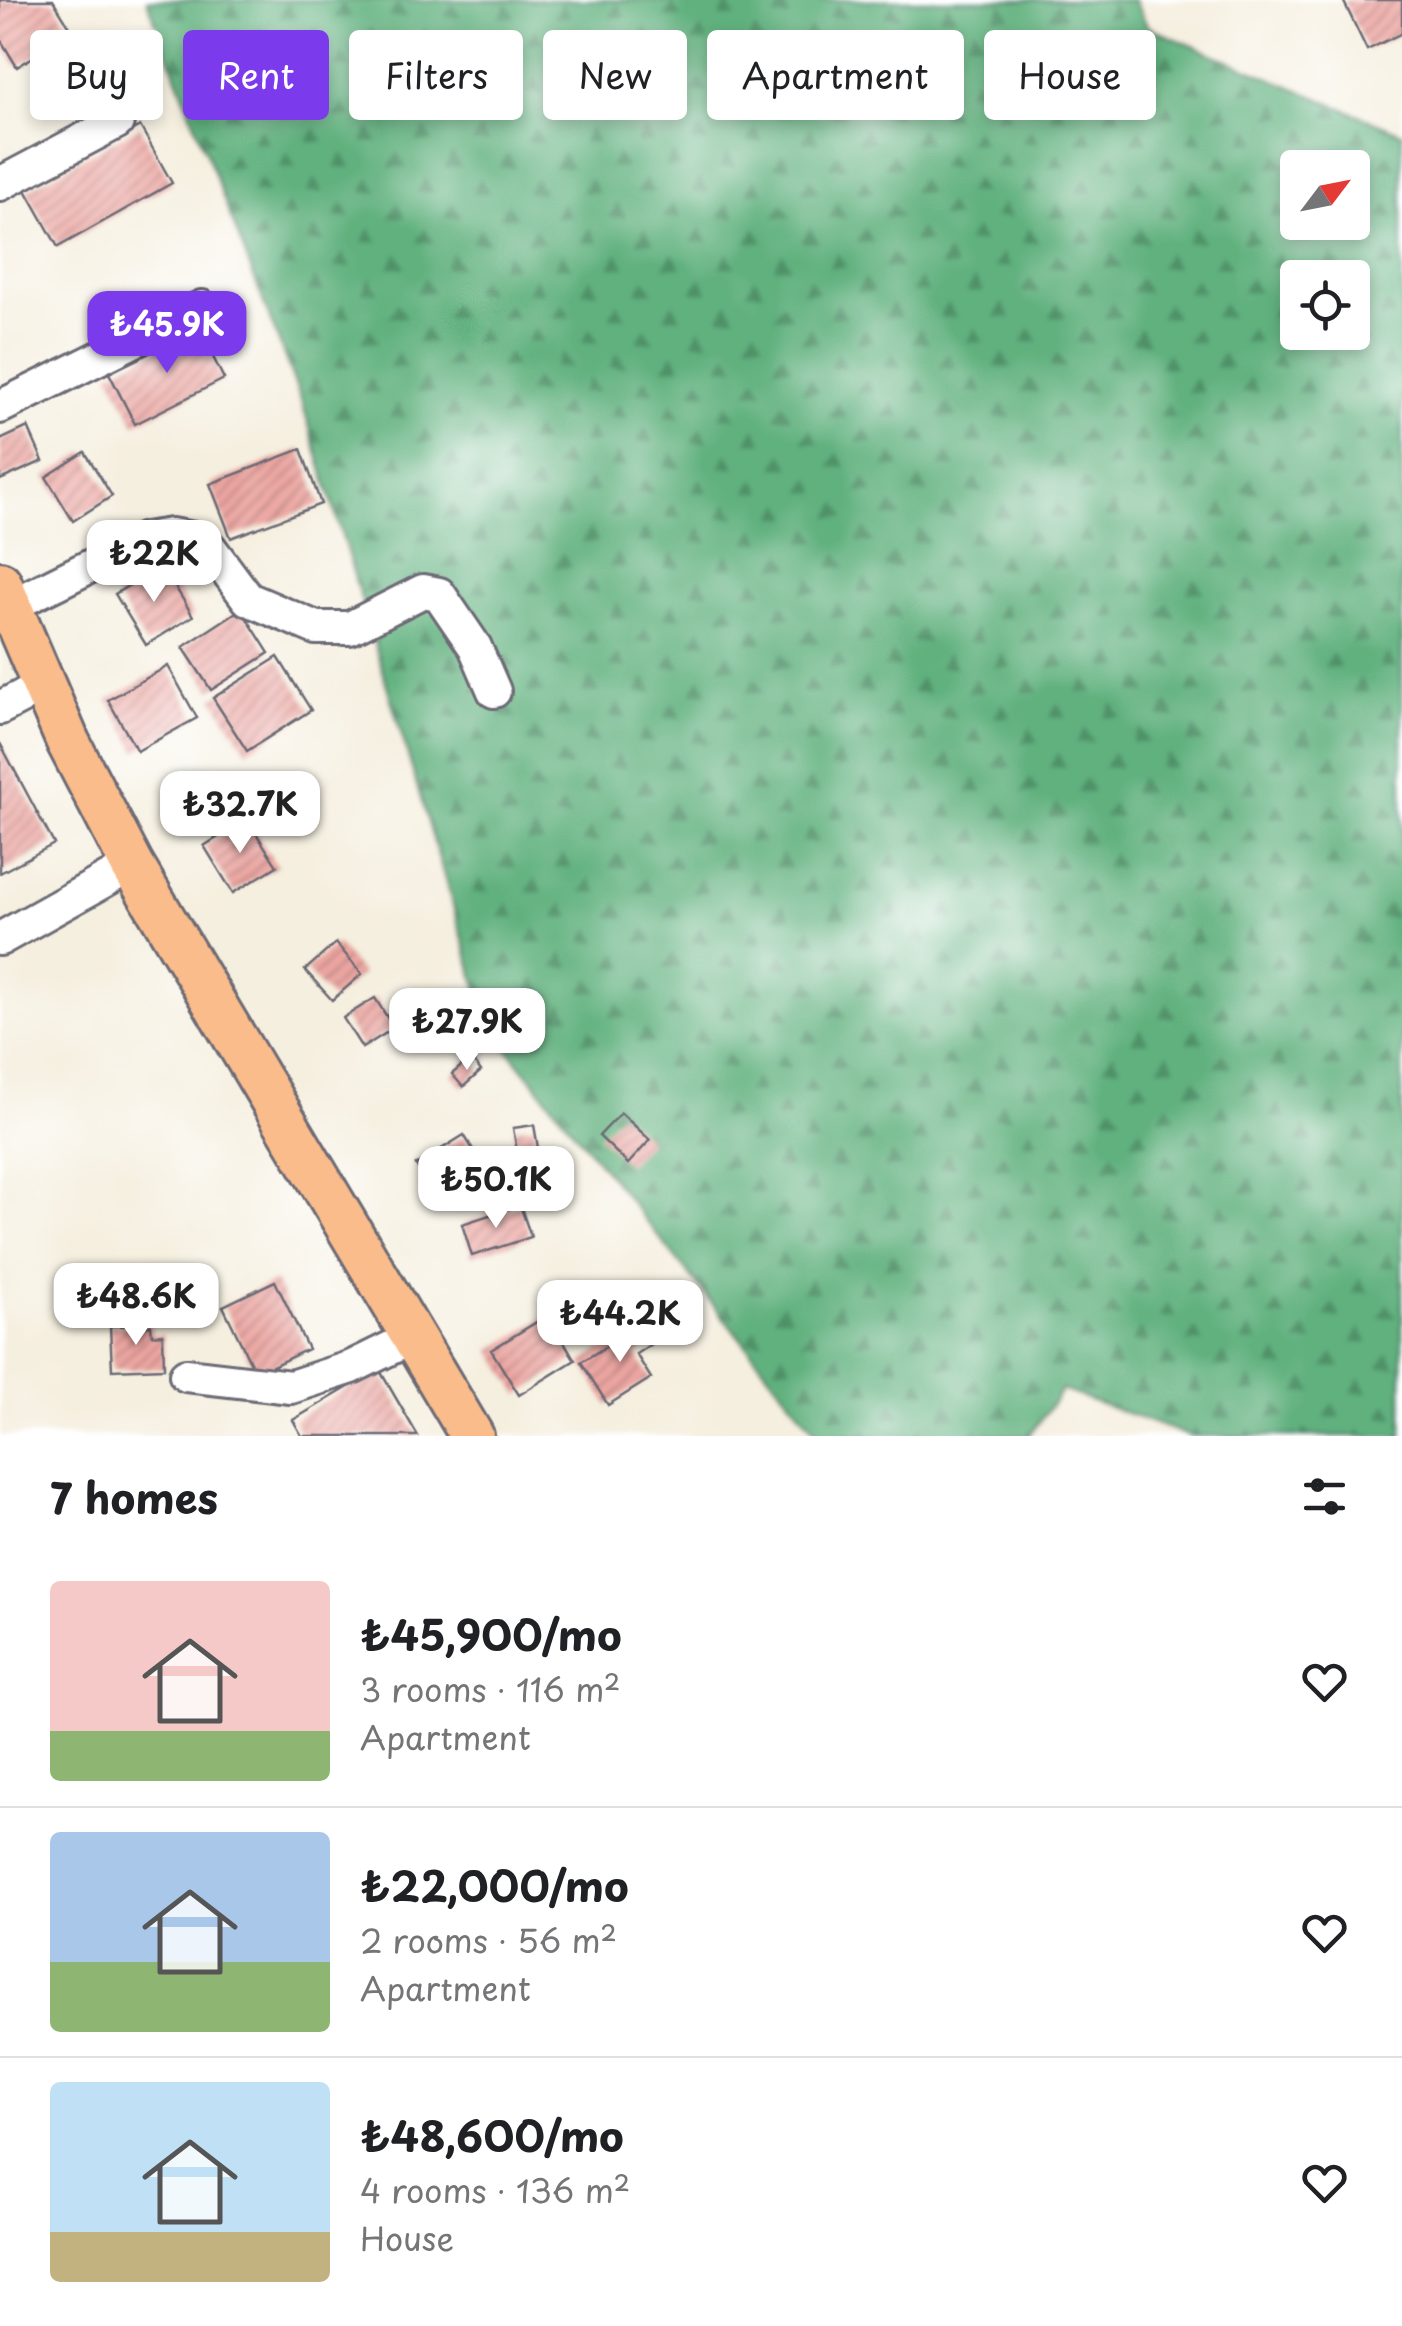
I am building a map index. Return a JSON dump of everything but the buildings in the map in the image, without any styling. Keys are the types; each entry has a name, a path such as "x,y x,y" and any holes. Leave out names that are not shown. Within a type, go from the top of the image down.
{"main road":[{"path":"5,594 42,686 132,866 472,1436"}],"street":[{"path":"0,184 116,122"},
{"path":"0,407 202,307"},
{"path":"5,594 146,539 171,534 194,539 210,548 248,599 316,628 350,628 423,591 439,594 475,647 494,691"},
{"path":"0,708 42,686"},
{"path":"0,940 132,866"},
{"path":"186,1375 291,1387 352,1367 413,1337"}],"green space":[{"path":"147,0 1134,0 1148,27 1155,30 984,30 984,120 1156,120 1156,30 1402,133 1402,1436 1189,1436 1062,1390 1029,1436 819,1436 489,1026 302,402 193,120 329,120 329,30 183,30 183,93 163,41 163,30 159,30"}]}
